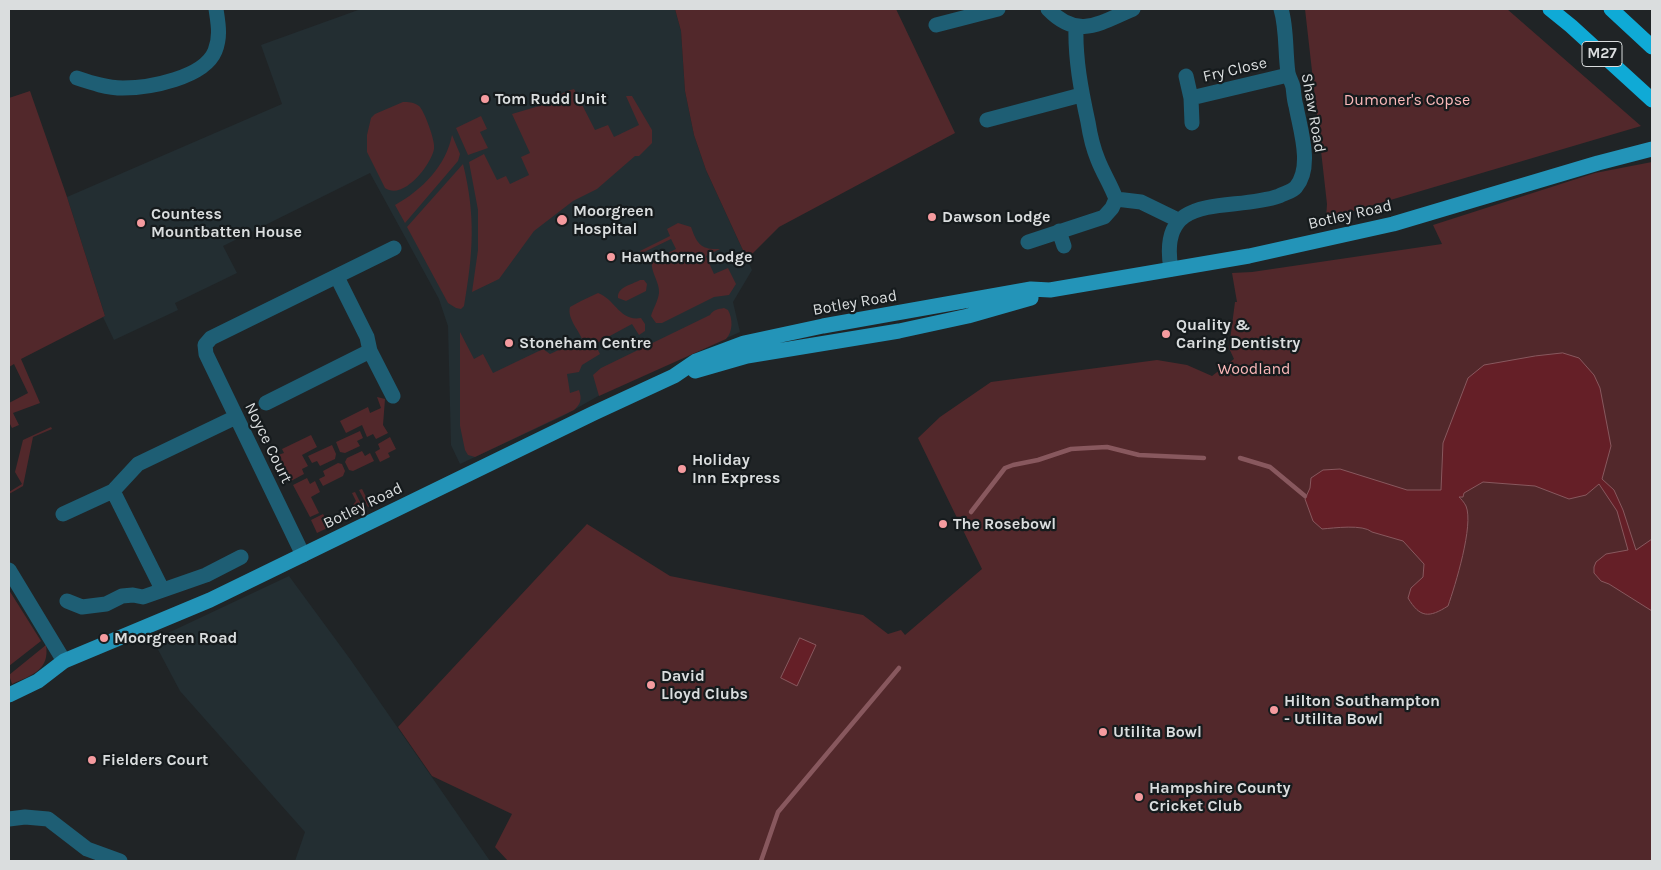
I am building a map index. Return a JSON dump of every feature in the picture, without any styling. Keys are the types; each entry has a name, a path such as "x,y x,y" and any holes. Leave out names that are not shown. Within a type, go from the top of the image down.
{"highway":[{"name":"M27","path":"1550,9 1652,100"},
{"name":"M27","path":"1611,9 1652,47"}],"main road":[{"name":"Botley Road","path":"9,694 38,681 64,661 210,600 674,376 747,356 899,331 968,316 1033,297 1050,290 1249,256 1393,224 1598,163 1652,149"}],"street":[{"path":"77,78 98,85 123,88 161,84 195,72 208,63 215,51 220,31 216,9"},
{"path":"936,25 998,9"},
{"path":"1048,9 1060,20 1076,26 1093,26 1133,9"},
{"name":"Shaw Road","path":"1178,220 1203,209 1268,199 1292,190 1302,178 1304,146 1293,87 1288,75 1281,9"},
{"path":"1028,242 1104,217 1112,208 1116,199 1097,159 1082,95 1076,44 1076,26"},
{"name":"Fry Close","path":"1190,98 1288,75"},
{"name":"Fry Close","path":"1186,76 1192,122"},
{"path":"987,120 1082,95"},
{"path":"1116,199 1141,202 1178,220 1173,227 1171,236 1171,270"},
{"path":"1059,231 1064,246"},
{"path":"393,396 370,351 367,337 337,277 394,248"},
{"name":"Noyce Court","path":"303,555 206,354 205,345 211,338 337,277"},
{"path":"266,403 370,351"},
{"path":"63,514 113,491 138,464 236,417"},
{"path":"113,491 162,589"},
{"path":"67,601 82,607 106,604 122,596 133,595 143,597 206,575 241,557"},
{"path":"9,570 64,661"},
{"path":"9,819 25,817 48,820 87,850 120,861"}],"shaded area":[{"name":"Moorgreen Hospital","path":"361,9 675,9 681,31 685,91 694,135 706,170 752,270 733,302 740,332 600,395 563,416 460,464 451,445 448,326 439,299 370,173 223,246 237,273 175,303 178,310 114,340 103,317 105,316 67,197 282,104 261,45"},
{"path":"1563,353 1579,358 1594,375 1600,388 1611,446 1602,479 1614,490 1623,510 1636,550 1652,539 1652,611 1601,581 1594,573 1596,562 1606,554 1628,550 1617,511 1599,484 1586,495 1569,499 1535,486 1483,482 1464,493 1463,497 1459,497 1466,506 1468,527 1459,571 1448,606 1430,614 1421,612 1412,605 1408,598 1411,588 1423,577 1424,564 1403,541 1362,528 1322,529 1313,521 1305,499 1310,488 1311,478 1323,470 1340,469 1407,490 1441,490 1443,443 1468,378 1484,365"},
{"path":"289,576 350,659 490,861 295,861 305,832 180,691 153,640"},
{"path":"800,638 816,645 797,686 781,678"}],"green space":[{"path":"675,9 896,9 955,133 779,227 747,259 706,170 694,135 685,91 681,31"},
{"name":"Dumoner's Copse","path":"1305,9 1507,9 1641,126 1326,219 1327,204"},
{"path":"574,89 595,130 608,125 614,137 639,125 626,96 632,96 652,130 652,143 639,156 635,156 597,189 573,201 534,231 499,279 472,292 478,250 478,210 469,162 484,154 497,180 506,176 510,184 529,175 521,157 530,153 512,114 539,106"},
{"path":"30,91 67,197 105,316 21,359 40,403 13,413 19,425 12,428 9,422 9,403 28,393 14,364 9,367 9,98"},
{"path":"403,102 415,104 421,109 431,133 434,149 428,164 408,186 392,191 385,188 367,152 367,135 371,118 375,114"},
{"path":"481,116 487,129 480,132 488,148 468,155 456,128"},
{"path":"452,135 460,154 458,161 405,223 395,205 414,192 431,176 444,157"},
{"name":"Woodland","path":"1652,162 1652,861 508,861 495,847 512,814 432,776 398,727 587,524 670,576 863,615 888,634 901,630 905,635 982,569 918,438 940,417 991,382 1157,360 1187,365 1212,376 1234,359 1229,348 1235,302 1237,302 1232,273 1252,272 1442,244 1433,225 1595,173"},
{"path":"463,164 470,201 472,235 467,287 464,306 461,309 448,303 407,227"},
{"path":"678,223 691,227 695,238 704,247 720,249 706,256 714,274 728,268 736,284 729,295 714,297 662,323 656,323 651,316 658,299 659,289 652,269 652,261 676,249 671,239 642,253 640,251 670,236 667,229"},
{"path":"640,280 644,280 647,284 646,291 626,301 618,298 618,294 622,289"},
{"path":"598,293 628,317 641,318 645,324 645,331 639,335 632,324 595,344 600,354 582,365 579,372 567,374 570,393 579,390 580,393 581,399 574,410 475,457 468,455 465,450 460,426 460,332 474,359 483,354 493,373 543,349 550,354 582,339 571,319 570,307"},
{"path":"724,308 728,310 731,321 730,333 726,339 599,396 593,375 601,368 710,315 716,310"},
{"path":"377,397 385,399 383,425 388,433 376,439 373,434 367,437 362,425 346,433 340,421 368,407 370,413 381,408"},
{"path":"51,427 52,429 33,437 23,486 9,494 9,492 22,484 15,472 23,440"},
{"path":"360,431 363,438 357,441 360,446 345,453 340,452 336,442"},
{"path":"311,435 317,447 302,455 308,466 302,469 304,474 291,481 278,455 284,453 282,449"},
{"path":"390,437 396,449 388,453 390,457 380,462 375,452 380,449 378,444"},
{"path":"332,445 336,454 335,459 320,466 317,461 312,463 308,456"},
{"path":"362,451 365,456 370,453 374,461 353,471 349,470 345,462 347,458"},
{"path":"338,463 342,464 345,471 343,476 323,486 319,479 325,476 323,471"},
{"path":"307,478 310,484 315,481 320,492 311,497 319,513 310,517 293,485"},
{"path":"362,489 366,497 370,496 373,500 383,495 385,499 368,507 359,490"},
{"path":"355,492 364,510 317,533 311,520 323,514 328,523 346,517 345,515 355,510 353,505 356,501 352,493"},
{"path":"9,590 41,641 9,666"},
{"path":"46,645 47,653 42,666 33,674 12,684 9,675"}],"waterway":[{"path":"971,512 1005,468 1071,449 1107,447 1139,455 1204,458"},
{"path":"1240,458 1270,467 1305,496"},
{"path":"761,861 778,812 899,668"}],"place":[{"name":"Tom Rudd Unit","path":"485,99"},
{"name":"Dawson Lodge","path":"932,217"},
{"name":"Moorgreen Hospital","path":"562,220"},
{"name":"Countess Mountbatten House","path":"141,223"},
{"name":"Hawthorne Lodge","path":"611,257"},
{"name":"Quality & Caring Dentistry","path":"1166,334"},
{"name":"Stoneham Centre","path":"509,343"},
{"name":"Holiday Inn Express","path":"682,469"},
{"name":"The Rosebowl","path":"943,524"},
{"name":"Moorgreen Road","path":"104,638"},
{"name":"David Lloyd Clubs","path":"651,685"},
{"name":"Hilton Southampton - Utilita Bowl","path":"1274,710"},
{"name":"Utilita Bowl","path":"1103,732"},
{"name":"Fielders Court","path":"92,760"},
{"name":"Hampshire County Cricket Club","path":"1139,797"}]}
